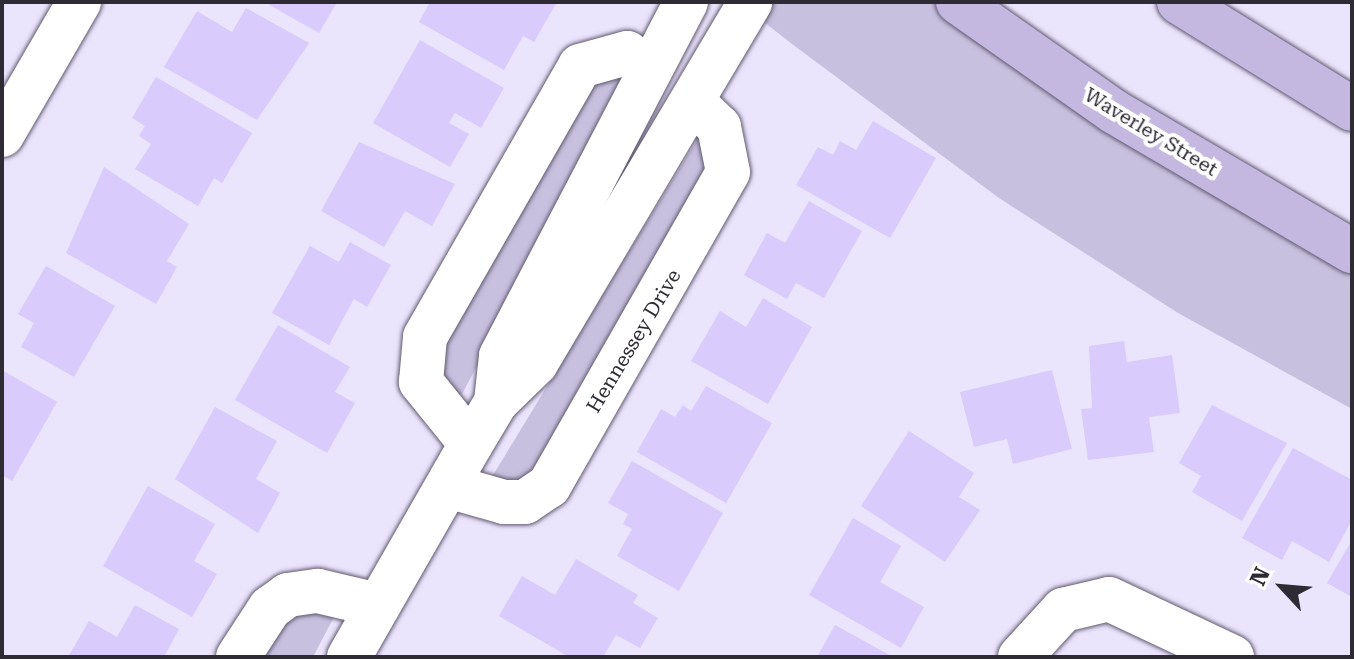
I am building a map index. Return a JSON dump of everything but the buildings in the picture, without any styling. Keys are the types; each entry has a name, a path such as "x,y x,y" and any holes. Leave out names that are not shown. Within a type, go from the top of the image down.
{"main road":[{"name":"Waverley Street","path":"958,2 1113,111 1352,251"},
{"path":"1179,2 1352,109"}],"street":[{"path":"2,135 79,2"},
{"path":"496,402 501,356 648,67 686,2"},
{"path":"350,656 496,402 536,363 750,2"},
{"path":"471,444 421,382 425,337 580,66 627,53 648,67"},
{"name":"Hennessey Drive","path":"448,486 504,502 525,502 549,486 728,172 719,127 692,101"},
{"path":"238,657 270,608 288,595 318,591 377,605"},
{"path":"1020,657 1063,610 1109,599 1232,657"}],"shaded area":[{"path":"750,2 958,2 1352,251 1352,409 1178,313 999,198 746,8"},
{"path":"608,72 630,78 462,394 450,397 437,354 594,80"},
{"path":"699,137 712,172 529,480 490,480"},
{"path":"305,608 335,615 313,657 258,657 277,624"}]}
